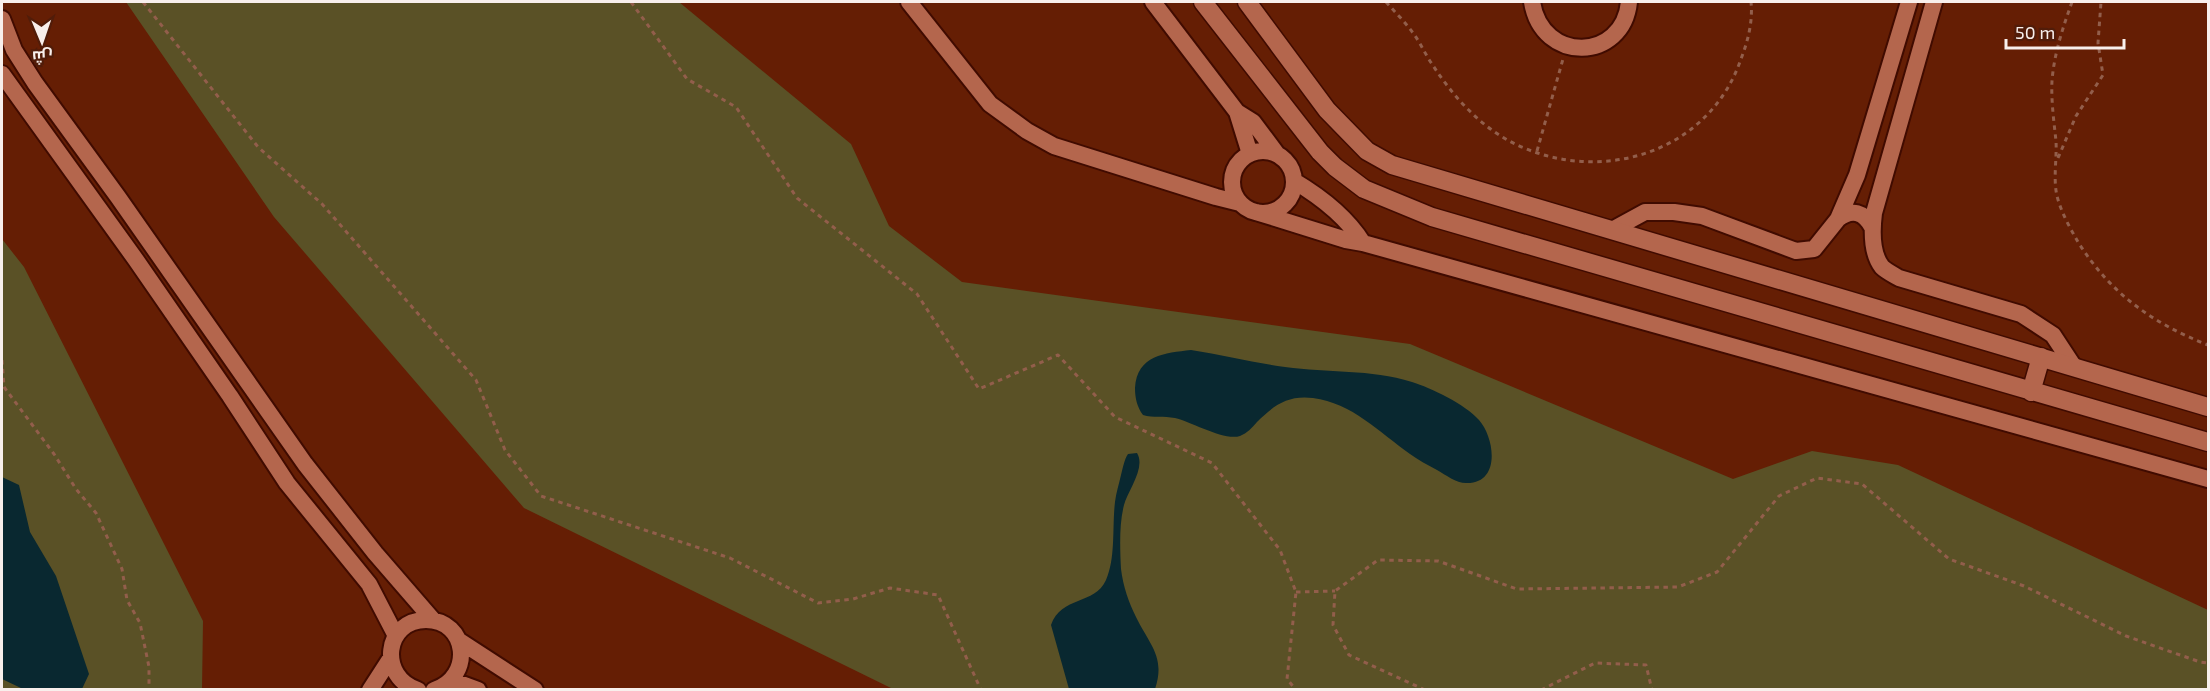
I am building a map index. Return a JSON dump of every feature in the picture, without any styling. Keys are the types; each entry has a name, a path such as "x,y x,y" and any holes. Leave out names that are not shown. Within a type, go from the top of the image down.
{"street":[{"path":"909,2 990,104 1027,131 1054,146 1240,203 1256,212 1346,240 2208,479"},
{"path":"1153,2 1237,112 1250,154"},
{"path":"1203,2 1320,152 1351,180 1379,196 1432,217 2208,442"},
{"path":"1247,2 1327,110 1367,151 1392,165 2208,407"},
{"path":"1532,2 1534,15 1541,28 1552,39 1567,46 1582,48 1598,45 1611,37 1622,26 1629,2"},
{"path":"1612,230 1645,212 1674,212 1702,216 1796,251 1814,249 1838,219 1857,175 1909,2"},
{"path":"1934,2 1881,185 1872,227 1874,242 1883,267 1899,278 2021,314 2053,335 2074,367"},
{"path":"2,19 14,50 35,83 305,464 375,553 433,620"},
{"path":"2,74 136,260 287,483 369,584 396,636"},
{"path":"1237,112 1253,122 1277,154 1287,162 1294,181 1293,191 1283,206 1266,213 1256,212"},
{"path":"1240,203 1235,195 1232,180 1242,160 1250,154 1260,152 1277,154"},
{"path":"1857,175 1864,186 1876,188 1881,185"},
{"path":"1195,190 1232,180"},
{"path":"1294,181 1314,193 1353,227 1363,243"},
{"path":"1838,219 1850,212 1857,213 1864,216 1872,227"},
{"path":"136,260 154,249"},
{"path":"2031,392 2041,357"},
{"path":"418,690 400,680 393,670 390,658 391,647 396,636 412,622 433,620 452,631 461,650 461,661 452,680 434,690"},
{"path":"458,640 535,690"},
{"path":"370,690 390,658"},
{"path":"452,680 478,690"}],"path":[{"path":"143,2 258,147 322,204 476,380 505,450 541,496 730,558 818,603 853,599 890,588 938,595 981,690"},
{"path":"631,2 687,79 736,107 797,198 917,294 979,389 1058,355 1115,417 1212,463 1280,550 1296,592 1287,679 1296,690"},
{"path":"1386,2 1413,33 1452,93 1477,117 1505,138 1537,152 1569,161 1603,163 1636,158 1667,145 1695,127 1719,102 1736,74 1747,42 1750,2"},
{"path":"2072,2 2058,44 2052,82 2056,195 2071,230 2091,262 2116,290 2145,314 2177,333 2208,345"},
{"path":"2056,161 2076,116 2103,75 2098,43 2101,2"},
{"path":"1537,152 1567,46"},
{"path":"2,360 4,387 54,454 76,489 96,513 122,569 127,600 140,623 149,667 149,690"},
{"path":"1296,592 1335,591 1378,560 1438,561 1517,589 1678,587 1717,572 1779,496 1817,478 1862,484 1949,559 2024,586 2126,636 2208,663"},
{"path":"1335,591 1333,625 1349,655 1425,690"},
{"path":"1541,690 1595,663 1646,665 1652,690"}],"shaded area":[{"path":"126,2 679,2 851,144 889,226 962,282 1410,344 1733,479 1812,451 1898,465 2208,610 2208,689 893,689 524,508 274,217"},
{"path":"2,239 24,267 203,621 202,689 2,689"}],"water":[{"path":"1191,350 1285,367 1380,375 1438,392 1479,420 1489,438 1492,459 1490,468 1485,476 1477,481 1462,483 1413,456 1353,412 1313,398 1296,398 1282,402 1247,432 1233,437 1217,434 1175,418 1143,415 1135,392 1137,377 1141,369 1154,358"},
{"path":"1137,453 1138,472 1124,505 1121,520 1121,569 1131,606 1157,659 1158,678 1155,689 1069,689 1051,625 1062,609 1094,594 1106,580 1112,552 1115,499 1127,456"},
{"path":"2,477 19,485 30,532 56,576 89,674 82,689 23,689 2,679"}]}
